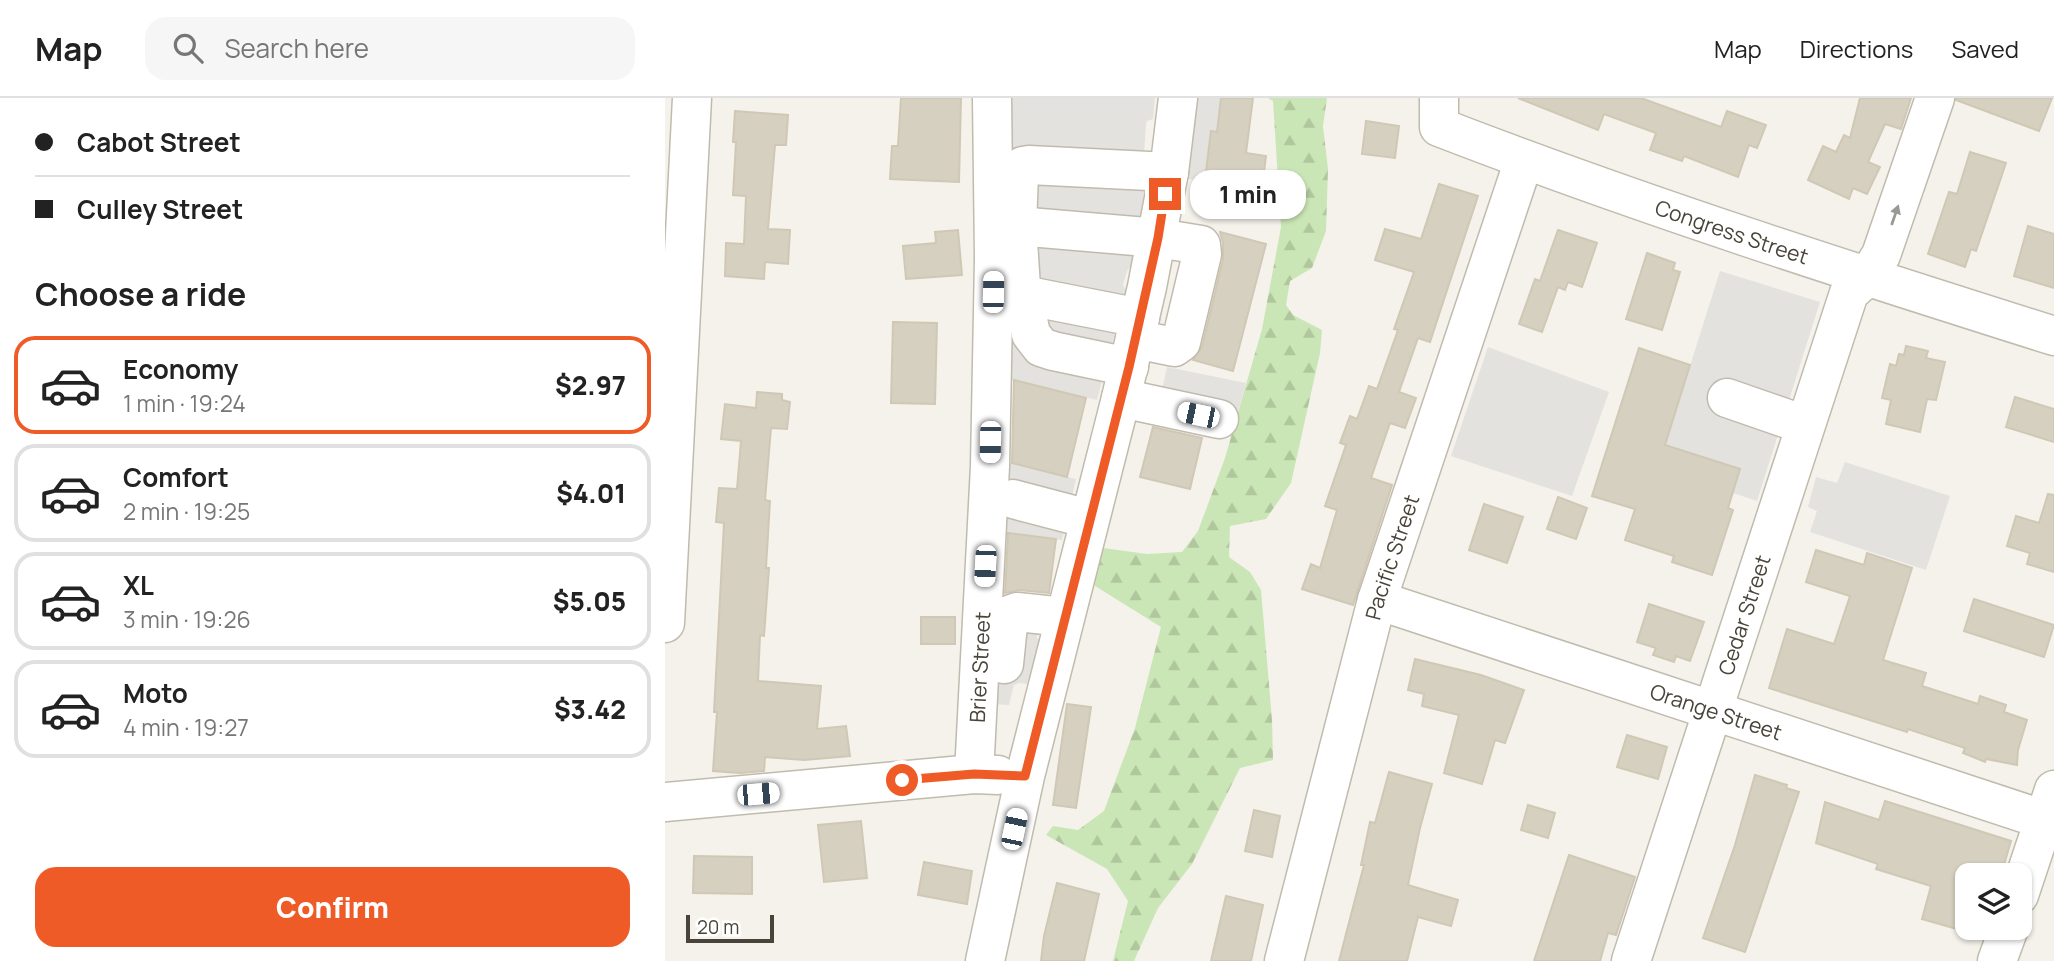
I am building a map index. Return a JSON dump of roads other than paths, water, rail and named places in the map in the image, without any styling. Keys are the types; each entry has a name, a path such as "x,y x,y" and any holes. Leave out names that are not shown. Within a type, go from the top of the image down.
{"street":[{"path":"665,623 675,216 692,98"},
{"name":"Brier Street","path":"974,774 990,466 994,259 992,98"},
{"path":"985,961 1025,776 1158,238 1178,98"},
{"path":"1131,355 1041,346 1031,334 1019,267 1019,173 1023,166 1170,167 1194,163 1197,161 1203,98"},
{"name":"Congress Street","path":"1439,98 1439,127 1524,160 1867,277 2054,335"},
{"name":"Cedar Street","path":"1631,961 1849,293 1867,277 1881,255 1935,98"},
{"name":"Pacific Street","path":"1284,961 1377,600 1524,160"},
{"path":"1017,226 1158,238"},
{"path":"1023,295 1131,355 1219,419"},
{"path":"1727,398 1805,425"},
{"path":"1013,499 1089,519"},
{"name":"Orange Street","path":"1377,600 1711,711 2051,811"},
{"path":"1001,694 1009,615 1017,612 1064,617"},
{"path":"665,802 974,774 1025,776"},
{"path":"2031,863 2051,811"},
{"path":"1997,961 2005,940"}]}
